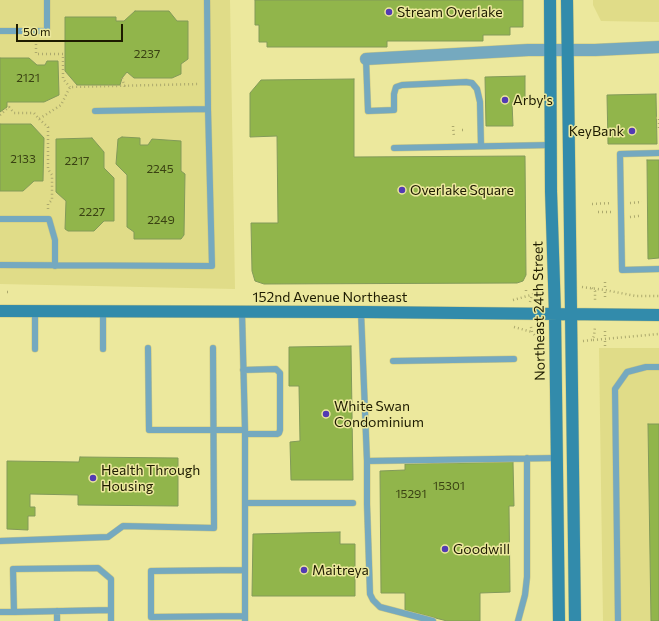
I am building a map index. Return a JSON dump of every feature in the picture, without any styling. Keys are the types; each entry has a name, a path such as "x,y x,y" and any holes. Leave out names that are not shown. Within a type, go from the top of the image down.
{"main road":[{"name":"Northeast 24th Street","path":"550,0 559,50 568,121 572,315 575,621"},
{"name":"Northeast 24th Street","path":"559,621 551,145 559,50 567,0"},
{"name":"152nd Avenue Northeast","path":"0,311 659,315"},
{"path":"557,458 574,521"},
{"path":"558,568 575,621"}],"street":[{"path":"366,59 504,51 659,47"}],"lane":[{"path":"0,31 47,31 47,0"},
{"path":"0,265 212,266 207,0"},
{"path":"366,59 368,111 394,110 394,94 396,88 402,85 472,83 477,89 480,102 481,146"},
{"path":"95,111 208,109"},
{"path":"394,148 551,145"},
{"path":"659,153 620,154 620,203 622,270 659,269"},
{"path":"0,219 49,219 54,240 54,266"},
{"path":"35,311 35,349"},
{"path":"103,349 104,311"},
{"path":"242,312 245,432 245,503 245,570 245,618 151,617 152,571 245,570"},
{"path":"361,312 367,461 370,594 373,600 380,607 433,621"},
{"path":"148,348 149,430 214,430 277,434 280,430 279,370 243,370"},
{"path":"0,541 108,537 123,526 214,528 213,348"},
{"path":"393,361 514,359"},
{"path":"618,621 615,390 627,372 646,367 659,367"},
{"path":"518,621 525,595 527,577 527,458"},
{"path":"367,461 557,458"},
{"path":"245,503 353,503"},
{"path":"14,612 14,569 98,568 111,579 111,621"},
{"path":"0,612 111,610"},
{"path":"57,611 57,621"}],"path":[{"path":"36,54 63,54 63,79 70,87 208,84"},
{"path":"122,78 125,87"},
{"path":"39,119 62,105 70,87"},
{"path":"0,115 9,107 14,113 34,113 48,127 48,169 52,175 52,200 48,204 48,219"},
{"path":"656,118 659,118 659,131"},
{"path":"453,126 454,138"},
{"path":"628,203 642,202"},
{"path":"592,204 612,203"},
{"path":"598,212 612,212"},
{"path":"629,217 639,216"},
{"path":"605,282 605,287"},
{"path":"584,287 636,296 659,296"},
{"path":"530,298 537,290 543,288"},
{"path":"592,288 595,291 595,298"},
{"path":"605,292 605,297"},
{"path":"531,328 538,339 544,341"},
{"path":"605,331 605,336"},
{"path":"592,340 595,332"},
{"path":"584,341 659,334"},
{"path":"605,341 605,347"}],"shaded area":[{"path":"0,0 230,0 235,289 0,284"},
{"path":"593,0 659,0 659,22 601,21 593,5"},
{"path":"599,348 659,348 659,621 603,621"}],"building":[{"name":"Stream Overlake","path":"255,0 523,0 523,27 510,27 510,35 483,35 483,41 387,41 387,47 267,47 267,42 259,42 259,25 255,25"},
{"path":"135,11 169,11 177,21 188,21 188,59 181,64 181,74 172,78 134,78 127,72 122,78 120,85 77,85 65,71 65,17 116,17 116,21 124,21"},
{"path":"0,58 29,58 37,65 45,65 47,61 58,61 59,95 44,102 7,102 7,107 0,112"},
{"name":"Arby's","path":"525,76 525,102 512,102 513,126 486,126 485,77"},
{"name":"Overlake Square","path":"354,79 354,157 525,156 526,275 523,281 517,283 264,284 255,281 252,271 251,223 278,223 277,136 250,137 250,93 261,80"},
{"name":"KeyBank","path":"656,94 657,144 608,144 607,95"},
{"path":"0,124 31,124 44,138 43,181 34,181 23,191 0,191"},
{"path":"122,137 140,138 140,145 148,145 152,139 181,141 181,171 185,174 184,235 181,239 134,239 134,232 127,227 127,175 116,164 118,139"},
{"path":"92,138 104,152 104,168 114,178 114,221 104,221 94,231 68,231 65,229 66,201 56,192 56,139"},
{"path":"647,160 659,160 659,258 648,259"},
{"name":"White Swan Condominium","path":"351,346 353,480 291,480 290,442 300,441 299,386 289,386 289,347"},
{"path":"648,424 659,424 659,621 651,621"},
{"name":"Health Through Housing","path":"80,457 178,458 178,506 78,505 78,495 30,494 30,507 35,507 35,516 28,516 28,530 7,529 7,461 79,462"},
{"name":"Goodwill","path":"513,462 514,506 509,506 510,592 480,593 480,621 447,621 405,610 405,593 381,593 380,471 405,470 405,464"},
{"name":"Maitreya","path":"340,532 340,544 355,544 355,596 252,596 253,534"}],"place":[{"name":"Stream Overlake","path":"389,12"},
{"name":"Arby's","path":"505,100"},
{"name":"KeyBank","path":"632,131"},
{"name":"Overlake Square","path":"402,190"},
{"name":"White Swan Condominium","path":"326,414"},
{"name":"Health Through Housing","path":"93,478"},
{"name":"Goodwill","path":"445,549"},
{"name":"Maitreya","path":"304,570"}]}
